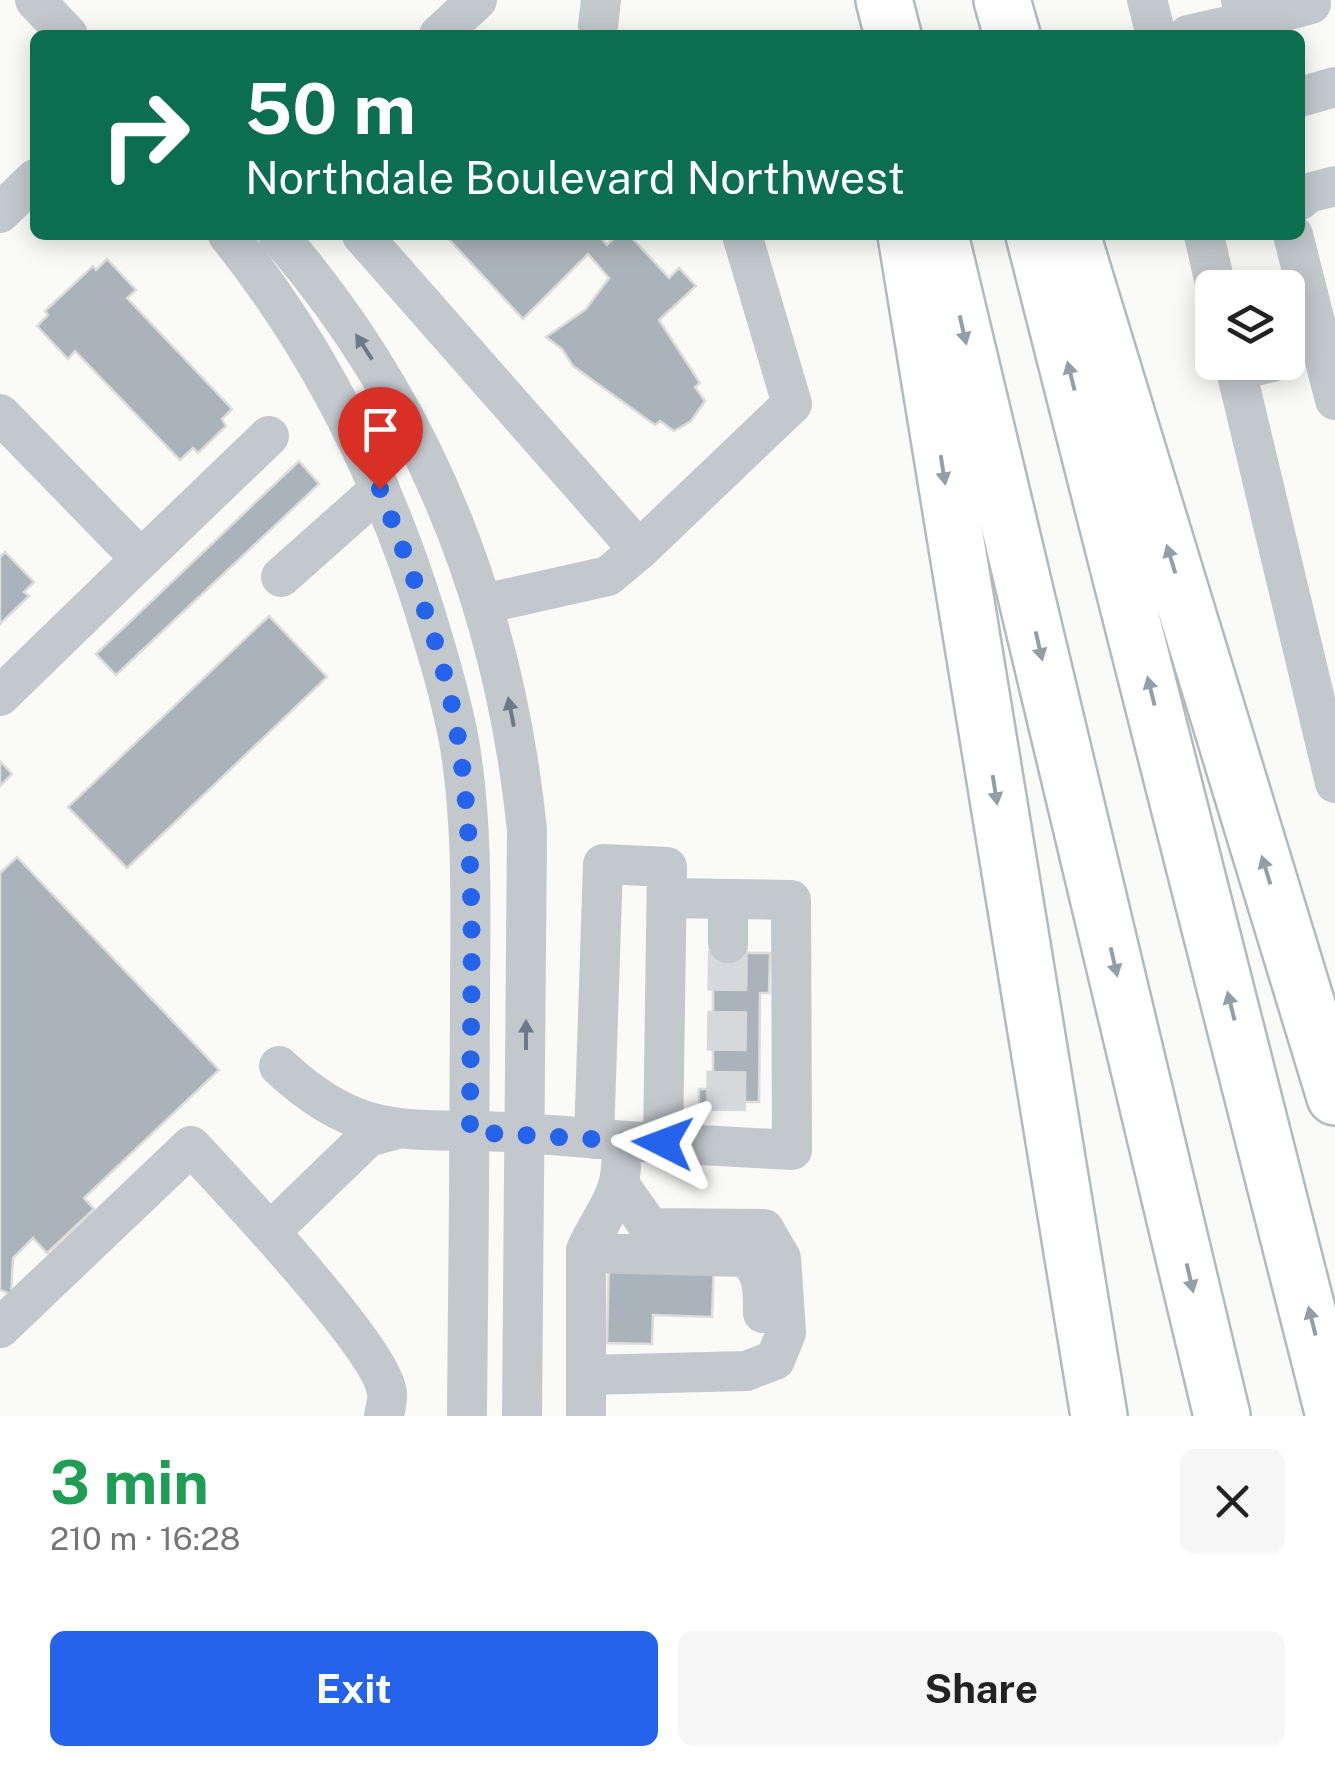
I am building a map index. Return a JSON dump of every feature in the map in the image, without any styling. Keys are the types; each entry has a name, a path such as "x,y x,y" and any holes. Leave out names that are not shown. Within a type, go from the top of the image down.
{"highway":[{"path":"867,0 872,30"},
{"path":"884,0 892,30"},
{"path":"980,0 987,30"},
{"path":"1002,0 1011,30"},
{"path":"907,240 1099,1416"},
{"path":"941,240 1222,1416"},
{"path":"1035,240 1334,1416"},
{"path":"1074,240 1335,1097"}],"street":[{"path":"35,0 63,30"},
{"path":"444,30 477,0"},
{"path":"1147,0 1155,30"},
{"path":"1206,30 1311,4"},
{"path":"1305,96 1335,87"},
{"path":"0,213 30,184"},
{"path":"1305,195 1335,186"},
{"path":"232,240 294,324 334,390 380,489 438,653 458,740 470,867 467,1416"},
{"path":"366,240 639,550"},
{"path":"483,604 608,576 792,404 743,240"},
{"path":"1205,240 1212,270"},
{"path":"1294,240 1296,270"},
{"path":"302,243 380,372 450,512 483,604 505,682 518,750 526,830 522,1414 746,1370 775,1360 786,1332 781,1258 764,1229 650,1228 621,1187 607,1140 602,864 667,866 663,1143"},
{"path":"1305,355 1335,400"},
{"path":"1250,380 1335,783"},
{"path":"0,414 141,559"},
{"path":"0,696 269,436"},
{"path":"281,576 380,489"},
{"path":"279,1066 318,1099 344,1114 394,1130 525,1133 663,1143 725,1130 792,1150 791,900 667,898"},
{"path":"728,900 728,943"},
{"path":"270,1232 368,1138 394,1130"},
{"path":"0,1328 191,1146 270,1232 370,1356 387,1391 384,1416"},
{"path":"586,1401 586,1253 597,1225 621,1187"},
{"path":"586,1253 744,1257 756,1266 762,1280 764,1343 758,1366"}],"building":[{"path":"450,240 602,240 607,245 612,240 634,240 669,278 679,268 696,286 659,320 700,383 695,387 705,401 691,421 674,431 660,421 655,425 573,366 562,349 546,337 586,309 609,278 588,254 523,319"},
{"path":"107,259 136,290 127,298 232,409 222,419 226,426 198,453 193,448 180,460 75,351 68,359 37,326 48,315 45,311 93,266 96,270"},
{"path":"299,461 319,484 116,675 96,654"},
{"path":"5,552 34,582 24,592 29,596 0,624 0,557"},
{"path":"269,616 327,677 127,868 68,807"},
{"path":"0,761 12,774 0,786"},
{"path":"17,857 219,1070 84,1198 94,1209 47,1253 33,1238 13,1258 11,1294 0,1290 0,873"},
{"path":"713,945 747,946 746,953 770,953 769,993 760,993 759,1102 744,1102 744,1109 699,1105 699,1089 713,1089"},
{"path":"609,1258 714,1261 712,1317 653,1315 652,1344 607,1343"}],"tunnel":[{"path":"726,1111 728,943"}],"route":[{"path":"380,489 438,653 458,740 470,867 470,1132 663,1143"}]}
